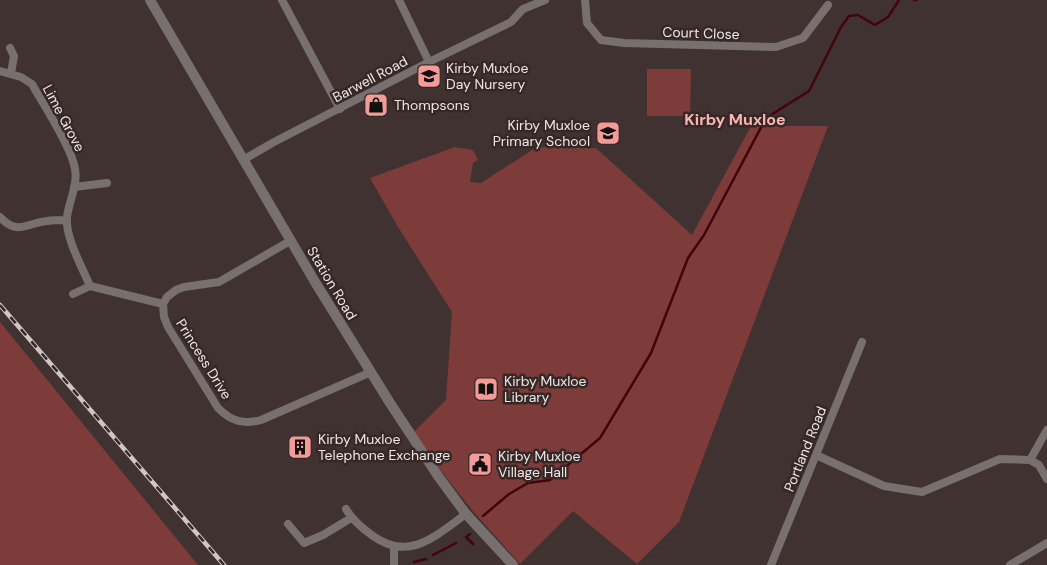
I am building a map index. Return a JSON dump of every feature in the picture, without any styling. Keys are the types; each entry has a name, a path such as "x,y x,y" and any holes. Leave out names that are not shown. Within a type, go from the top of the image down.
{"street":[{"name":"Station Road","path":"150,0 290,241 428,461 466,514 513,565"},
{"path":"282,0 340,109"},
{"path":"399,0 429,62"},
{"name":"Barwell Road","path":"242,160 429,62 511,22 523,9 545,0"},
{"name":"Court Close","path":"585,0 587,23 601,40 624,43 738,47 776,47 803,38 828,4"},
{"path":"10,48 14,56 11,73"},
{"name":"Lime Grove","path":"0,71 21,76 32,84 70,154 75,168 74,187 67,220 70,237 90,286"},
{"path":"74,187 107,183"},
{"path":"0,217 12,226 19,227 28,227 46,221 67,220"},
{"path":"73,294 90,286 163,304 167,297 176,290 219,282 290,241"},
{"name":"Princess Drive","path":"163,304 164,318 168,326 218,408 235,421 245,423 261,420 371,372"},
{"name":"Portland Road","path":"771,565 862,342"},
{"path":"1030,460 1047,430"},
{"path":"816,455 884,486 922,492 1000,459 1030,460 1039,465 1047,479"},
{"path":"346,509 351,518 380,541 394,547 410,547 429,540 466,514"},
{"path":"288,524 304,543 323,535 351,518"},
{"path":"1010,565 1047,543"},
{"path":"394,547 394,565"}],"shaded area":[{"path":"647,69 691,69 690,116 647,116"},
{"path":"751,126 828,126 679,522 637,564 573,511 520,564 472,510 412,434 446,400 452,312 398,227 370,178 455,147 473,150 478,160 473,163 470,182 481,183 537,147 596,148 692,235"},
{"path":"0,322 198,565 0,565"}],"waterway":[{"path":"483,516 509,494 528,483 550,480 600,438 651,353 688,258 704,235 766,118 809,91 841,27 849,16 858,15 875,25 888,17 899,0"},
{"path":"470,534 466,537 473,544"},
{"path":"433,555 456,543"},
{"path":"414,562 426,559"}],"railway":[{"path":"0,305 224,565"}],"place":[{"name":"Kirby Muxloe Day Nursery","path":"429,76"},
{"name":"Thompsons","path":"376,105"},
{"name":"Kirby Muxloe Primary School","path":"608,133"},
{"name":"Kirby Muxloe Library","path":"486,389"},
{"name":"Kirby Muxloe Telephone Exchange","path":"300,447"},
{"name":"Kirby Muxloe Village Hall","path":"480,464"}],"district":[{"name":"Kirby Muxloe","path":"735,119"}]}
